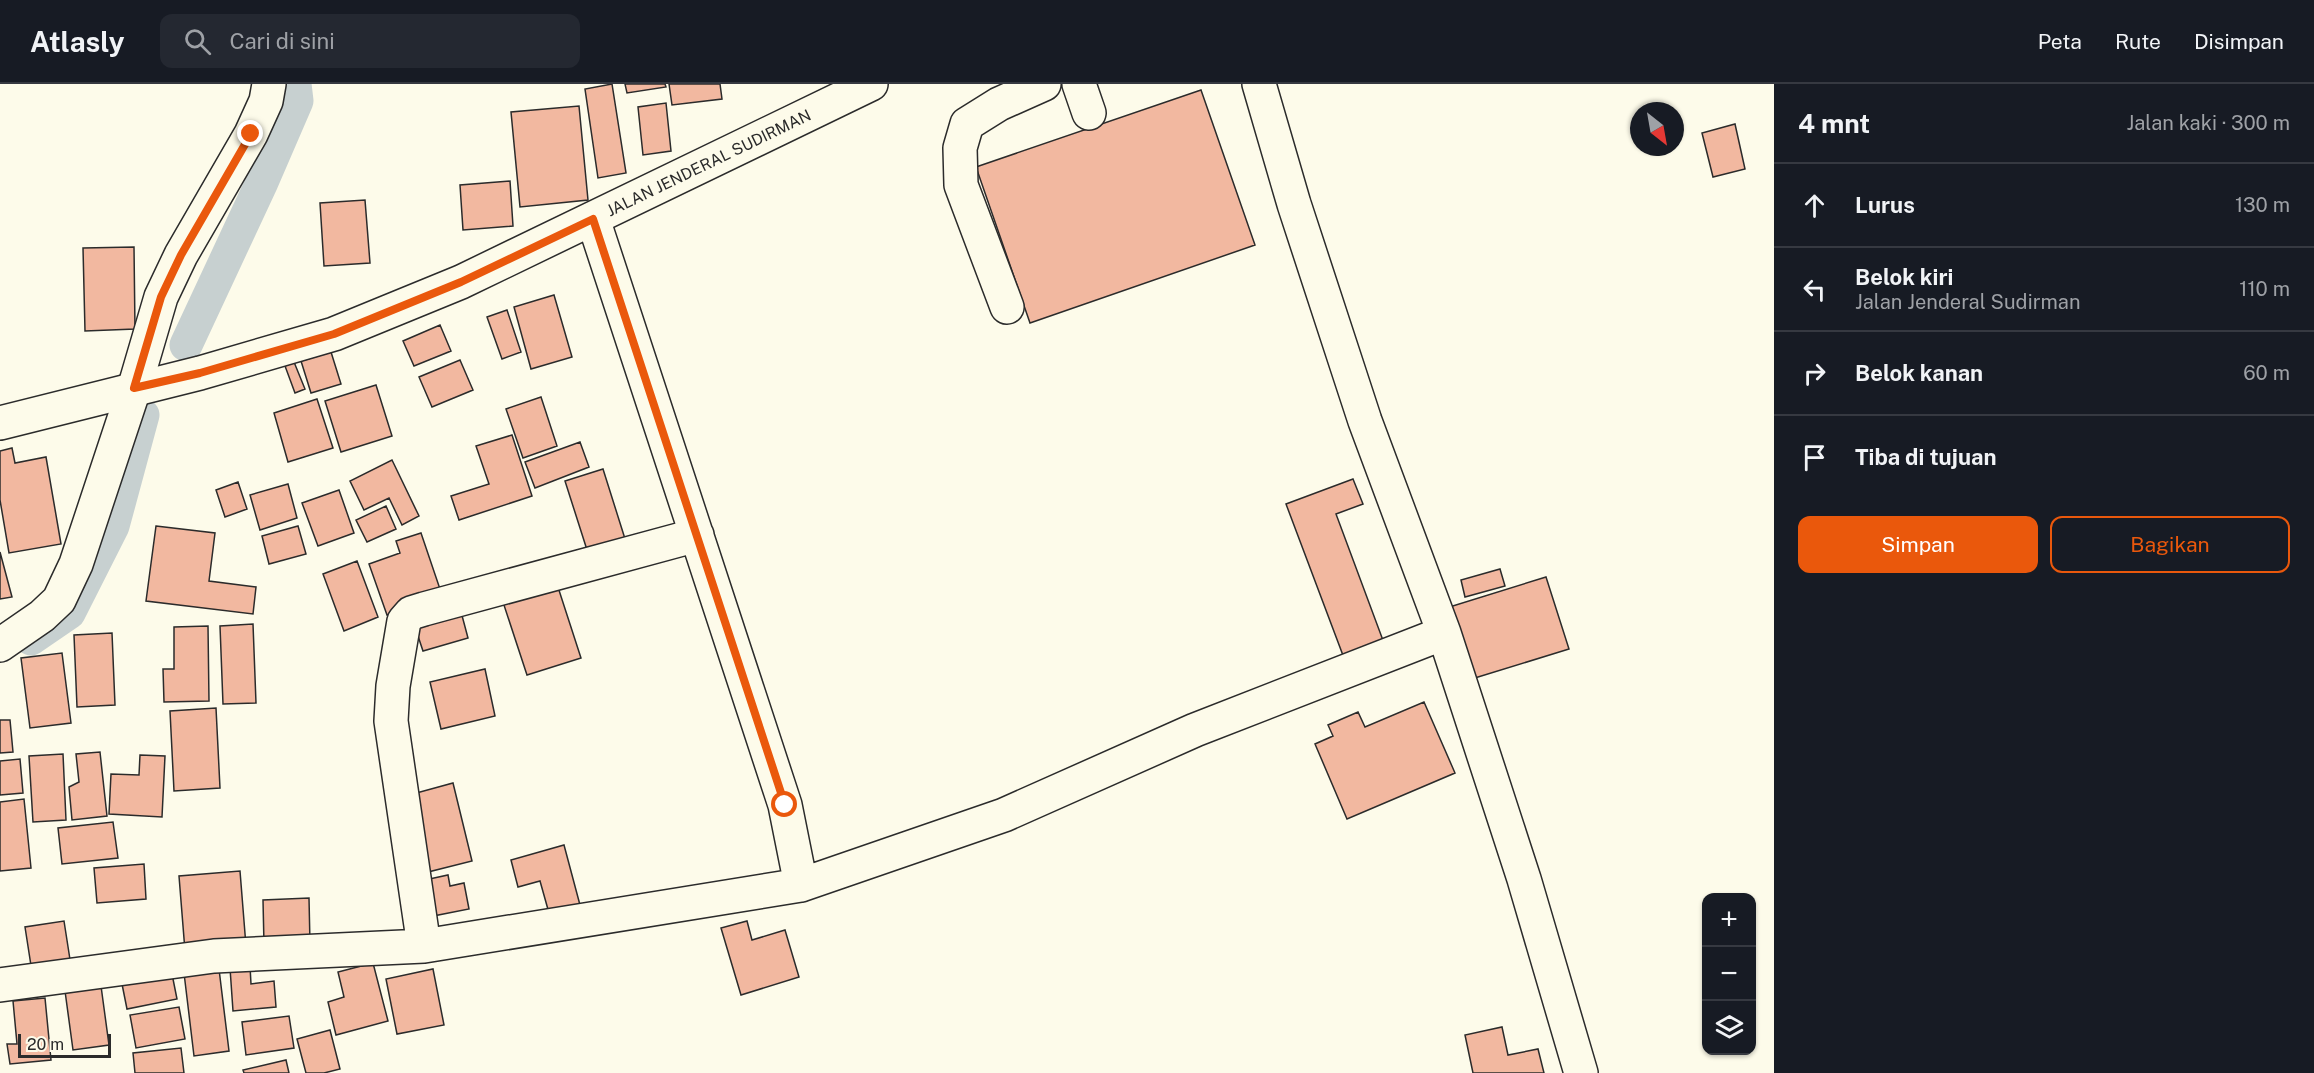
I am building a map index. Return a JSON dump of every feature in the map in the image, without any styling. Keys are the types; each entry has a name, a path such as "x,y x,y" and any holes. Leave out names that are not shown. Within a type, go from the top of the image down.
{"street":[{"path":"0,645 42,616 59,600 75,564 140,387 161,297 181,255 251,134 266,101 269,84"},
{"name":"JALAN JENDERAL SUDIRMAN","path":"0,423 200,373 334,334 461,282 871,84"},
{"path":"1007,307 961,185 960,148 967,124 999,104 1044,84"},
{"path":"1259,84 1294,204 1365,421 1444,633 1524,879 1581,1073"},
{"path":"593,219 785,805 801,885"},
{"path":"424,946 391,721 404,621 411,613 697,535"},
{"path":"0,985 214,956 424,946 801,885 1004,815 1196,730 1444,633"}],"building":[{"path":"612,84 626,173 598,178 585,89"},
{"path":"625,84 665,84 666,87 627,93"},
{"path":"669,84 720,84 722,99 672,105"},
{"path":"1201,90 1255,245 1030,323 976,167"},
{"path":"666,103 671,151 643,155 638,107"},
{"path":"579,106 588,200 520,207 511,112"},
{"path":"1735,124 1745,169 1713,177 1702,133"},
{"path":"510,181 513,226 463,230 460,185"},
{"path":"365,200 370,263 324,266 320,203"},
{"path":"134,247 135,329 85,331 83,248"},
{"path":"554,295 572,357 531,369 514,307"},
{"path":"507,310 521,352 502,359 487,317"},
{"path":"440,325 451,351 414,366 403,341"},
{"path":"331,352 341,384 311,393 301,361"},
{"path":"460,360 473,390 432,407 419,377"},
{"path":"294,362 305,389 295,393 285,366"},
{"path":"376,385 392,436 341,452 325,401"},
{"path":"541,397 557,446 523,458 506,409"},
{"path":"317,399 333,448 288,462 274,413"},
{"path":"512,435 532,496 459,520 451,496 489,484 476,446"},
{"path":"580,442 589,467 535,488 525,462"},
{"path":"12,448 15,463 46,457 61,544 9,553 0,500 0,451"},
{"path":"392,460 419,516 402,525 389,498 364,510 350,481"},
{"path":"603,469 626,542 588,553 565,481"},
{"path":"1353,479 1363,504 1336,514 1384,643 1344,658 1286,504"},
{"path":"238,482 247,509 225,517 216,490"},
{"path":"288,484 297,518 260,530 250,495"},
{"path":"339,490 354,533 318,546 302,503"},
{"path":"386,506 396,529 367,542 356,520"},
{"path":"156,526 215,533 209,581 256,587 253,614 146,601"},
{"path":"298,526 306,554 269,564 262,536"},
{"path":"421,533 442,595 387,615 369,564 400,553 396,541"},
{"path":"0,552 12,597 0,599"},
{"path":"357,561 378,617 344,631 323,574"},
{"path":"1500,569 1505,586 1465,597 1461,580"},
{"path":"1546,577 1569,649 1465,681 1443,609"},
{"path":"556,581 581,658 527,675 502,599"},
{"path":"460,608 468,638 423,651 413,621"},
{"path":"253,624 256,703 223,704 220,626"},
{"path":"208,626 209,701 164,702 163,669 174,669 174,627"},
{"path":"112,633 115,705 77,707 74,635"},
{"path":"62,653 71,723 30,728 21,658"},
{"path":"485,669 495,716 441,729 430,682"},
{"path":"1424,702 1455,773 1347,819 1315,744 1333,736 1328,725 1358,712 1365,727"},
{"path":"216,708 220,788 174,791 170,711"},
{"path":"0,720 10,720 13,752 0,753"},
{"path":"100,752 107,816 72,820 69,787 79,782 76,754"},
{"path":"63,754 66,820 33,822 29,756"},
{"path":"140,755 165,756 162,817 109,814 111,774 139,775"},
{"path":"20,759 23,793 0,795 0,761"},
{"path":"453,783 472,861 428,872 409,795"},
{"path":"24,799 31,868 0,871 0,802"},
{"path":"113,822 118,858 62,864 58,828"},
{"path":"564,845 580,905 549,913 540,881 518,887 511,860"},
{"path":"144,864 146,899 97,903 94,868"},
{"path":"240,871 246,946 185,951 179,876"},
{"path":"448,875 450,886 464,883 469,909 428,917 420,881"},
{"path":"309,898 310,944 264,945 263,900"},
{"path":"64,921 71,966 32,972 25,927"},
{"path":"747,921 752,940 785,930 799,977 741,995 721,928"},
{"path":"373,963 388,1021 336,1035 328,1002 344,997 338,972"},
{"path":"250,966 251,984 274,981 276,1007 233,1011 230,968"},
{"path":"171,969 177,999 127,1009 121,979"},
{"path":"219,969 229,1051 194,1056 184,973"},
{"path":"433,969 444,1025 397,1034 386,979"},
{"path":"101,986 109,1045 73,1050 65,991"},
{"path":"45,998 51,1060 10,1064 7,1044 17,1044 13,1001"},
{"path":"179,1007 185,1039 136,1048 130,1015"},
{"path":"289,1016 294,1048 246,1055 242,1022"},
{"path":"1502,1027 1508,1055 1538,1049 1544,1073 1473,1073 1465,1035"},
{"path":"330,1030 340,1069 324,1073 306,1073 297,1039"},
{"path":"181,1048 184,1073 135,1073 133,1053"},
{"path":"286,1060 289,1073 244,1073 243,1070"}],"waterway":[{"path":"186,345 297,101 295,84"},
{"path":"31,639 69,613 113,526 143,415"}],"route":[{"path":"251,134 181,255 161,297 134,388 200,373 334,334 461,282 593,219 785,805"}]}
